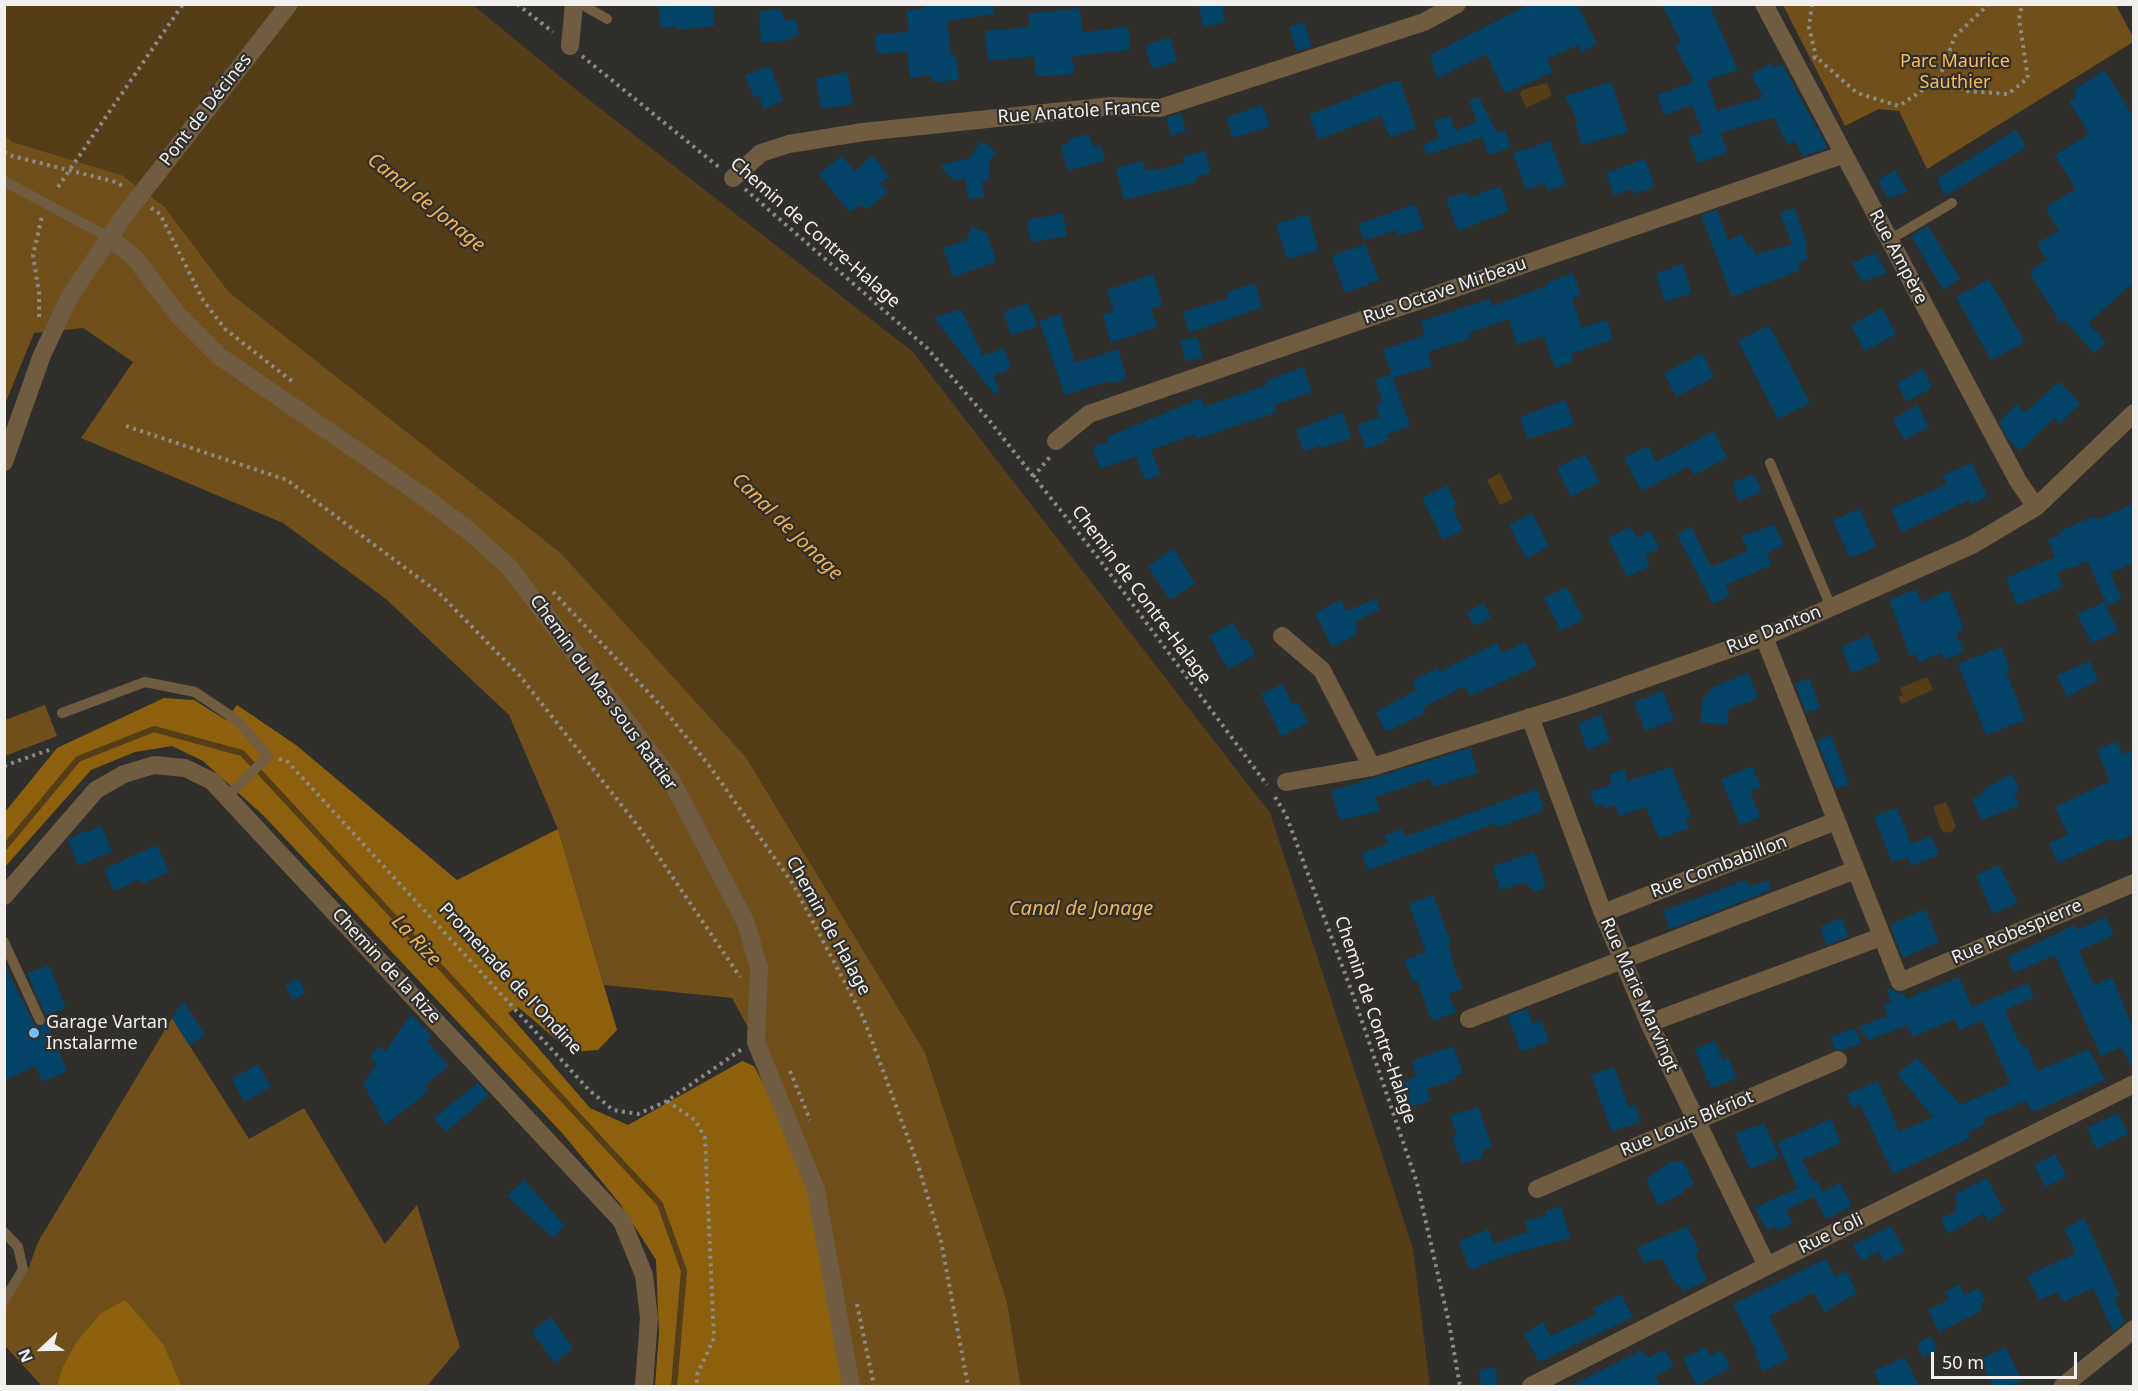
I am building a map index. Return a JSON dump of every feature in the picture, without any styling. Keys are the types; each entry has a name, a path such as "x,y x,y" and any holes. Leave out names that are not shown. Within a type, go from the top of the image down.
{"street":[{"name":"Pont de Décines","path":"4,462 42,355 70,296 108,237 288,4"},
{"path":"570,46 574,4"},
{"name":"Rue Anatole France","path":"733,178 760,153 789,144 863,132 1112,106 1160,108 1424,22 1457,4"},
{"name":"Rue Ampère","path":"1764,4 2018,481 2036,507"},
{"name":"Rue Octave Mirbeau","path":"1054,448 1089,414 1842,154"},
{"name":"Chemin du Mas sous Rattier","path":"108,237 134,257 177,314 219,356 423,496 469,531 510,568 671,780 745,921 759,967 756,1042 816,1190 851,1386"},
{"name":"Rue Danton","path":"1286,782 1372,767 1530,717 1764,637 1972,545 2036,507 2133,413"},
{"path":"1282,636 1322,670 1372,767"},
{"path":"1649,1023 1881,937 1764,637"},
{"name":"Rue Marie Marvingt","path":"1530,717 1621,959 1649,1023 1767,1266"},
{"name":"Chemin de la Rize","path":"4,896 96,790 124,774 154,765 185,768 233,790 622,1221 644,1275 649,1318 644,1386"},
{"name":"Rue Combabillon","path":"1603,912 1836,821"},
{"path":"1469,1019 1855,870"},
{"name":"Rue Robespierre","path":"1881,937 1900,981 2133,883"},
{"name":"Rue Louis Blériot","path":"1537,1189 1838,1060"},
{"name":"Rue Coli","path":"1531,1386 2133,1084"},
{"path":"2063,1386 2133,1329"}],"lane":[{"path":"581,4 607,19"},
{"path":"4,181 108,237"},
{"path":"1889,240 1952,203"},
{"path":"1770,463 1832,607"},
{"path":"62,713 146,682 195,692 238,720 268,756 233,790"},
{"path":"4,942 40,1020"},
{"path":"4,1232 18,1247 23,1269 4,1301"}],"path":[{"path":"36,325 39,293 33,255 39,223 58,187 183,4"},
{"name":"Chemin de Contre-Halage","path":"517,4 733,178 927,348 988,419 1110,574 1270,789 1286,815 1353,994 1417,1183 1449,1323 1460,1386"},
{"path":"1812,4 1809,27 1816,57 1857,93 1899,106 1939,79 1955,36 1989,4"},
{"path":"1939,79 1967,92 2008,94 2028,78 2019,19 2022,4"},
{"path":"1797,67 1816,57"},
{"path":"4,152 116,182 125,188"},
{"path":"142,201 160,214 203,300 225,329 297,385"},
{"path":"126,426 286,480 439,594 520,676 638,826 741,979"},
{"path":"1033,477 1054,448"},
{"name":"Chemin de Halage","path":"548,587 662,707 708,764 793,884 863,1017 918,1165 941,1241 968,1386"},
{"path":"4,766 50,750"},
{"name":"Promenade de l'Ondine","path":"268,756 288,762 589,1090 613,1110 639,1114 667,1101 736,1051 756,1042"},
{"path":"667,1101 696,1120 705,1138 714,1338 697,1375 697,1386"}],"green space":[{"name":"Parc Maurice Sauthier","path":"1783,5 2116,5 2133,37 2133,42 1927,169 1899,111 1879,109 1845,126"},
{"path":"5,135 13,142 122,175 164,206 229,292 561,553 746,757 925,1052 1007,1301 1021,1386 851,1386 756,1042 732,998 604,985 558,829 509,715 386,599 283,523 81,438 133,362 83,328 34,333 5,404"},
{"path":"45,705 57,736 5,756 5,720"},
{"path":"172,1018 249,1139 304,1108 385,1244 417,1205 460,1347 427,1386 182,1386 174,1368 100,1314 76,1342 62,1368 57,1386 42,1386 5,1346 5,1306 29,1267 38,1242"}],"shaded area":[{"path":"164,698 194,700 226,720 237,705 296,745 457,880 558,829 617,1030 598,1050 571,1052 518,1007 508,1013 590,1108 628,1125 742,1061 754,1066 776,1108 811,1202 845,1386 655,1386 659,1333 656,1260 621,1205 563,1134 264,816 203,761 172,746 135,752 91,770 5,867 5,812 57,748"},
{"path":"125,1300 163,1344 182,1386 57,1386 62,1368 76,1342 100,1314"}],"water":[{"name":"Canal de Jonage","path":"4,5 473,5 579,92 913,352 1270,813 1413,1249 1430,1386 1021,1386 1007,1301 925,1052 746,757 561,553 229,292 164,206 122,175 13,142 5,135"},
{"path":"1547,83 1552,96 1526,108 1520,94 1522,90"},
{"path":"1500,473 1513,499 1500,505 1487,480"},
{"path":"1927,677 1933,690 1901,704 1898,697 1903,695 1900,688"},
{"path":"1946,802 1956,826 1951,833 1942,831 1933,807"}],"building":[{"path":"658,4 712,4 715,26 677,30 677,26 661,28"},
{"path":"924,4 993,4 994,14 947,21 951,55 956,55 959,80 931,82 931,75 910,78 907,52 877,54 875,34 909,32 906,11 924,9"},
{"path":"1199,4 1222,4 1225,22 1203,27"},
{"path":"1530,4 1577,4 1597,44 1581,52 1578,45 1547,59 1553,72 1505,93 1486,54 1437,78 1430,55"},
{"path":"1662,4 1709,4 1738,70 1707,80 1717,111 1763,97 1751,74 1772,63 1774,68 1782,64 1828,148 1803,156 1795,141 1788,145 1773,117 1720,133 1728,152 1698,163 1688,138 1703,133 1692,105 1664,115 1657,95 1694,82 1675,46 1681,42"},
{"path":"1079,8 1083,32 1128,27 1130,50 1072,56 1074,74 1036,76 1034,56 988,61 985,31 1030,27 1028,14"},
{"path":"781,10 784,20 796,19 799,35 793,35 794,38 788,40 761,43 759,11"},
{"path":"1304,22 1312,46 1297,51 1289,27"},
{"path":"1170,37 1177,61 1152,69 1145,46"},
{"path":"770,66 783,101 763,109 758,95 754,97 745,75"},
{"path":"2105,70 2133,117 2133,283 2088,323 2106,342 2094,353 2064,320 2060,323 2029,271 2047,260 2037,243 2059,231 2045,207 2076,189 2055,155 2089,134 2069,101 2077,96 2073,90"},
{"path":"847,72 853,104 821,109 816,79"},
{"path":"1393,81 1400,81 1416,128 1390,137 1381,116 1318,139 1309,115"},
{"path":"1611,82 1628,132 1582,145 1575,123 1578,122 1565,96"},
{"path":"1479,97 1497,133 1505,130 1511,147 1489,155 1482,137 1427,155 1423,145 1439,138 1434,121 1450,116 1455,131 1477,122 1469,101"},
{"path":"1262,105 1270,126 1233,138 1226,118"},
{"path":"1181,113 1186,131 1171,136 1166,118"},
{"path":"2016,130 2026,147 1945,196 1937,179"},
{"path":"1088,134 1094,147 1100,145 1105,160 1068,171 1060,146 1069,143 1068,139"},
{"path":"981,141 996,152 989,162 989,180 982,181 984,197 968,199 965,178 953,180 940,165 970,158"},
{"path":"1550,141 1566,184 1548,191 1545,183 1526,190 1513,153"},
{"path":"1205,151 1211,172 1196,177 1197,182 1124,200 1116,168 1143,161 1145,170 1154,168 1155,171 1184,163 1182,157"},
{"path":"873,155 889,177 880,183 888,192 866,210 862,205 849,212 819,174 842,156 854,171"},
{"path":"1645,159 1655,187 1634,194 1632,189 1614,195 1606,173"},
{"path":"1895,170 1908,191 1888,198 1878,180"},
{"path":"1500,186 1509,211 1458,231 1446,199 1467,192 1469,198"},
{"path":"1415,204 1424,228 1399,236 1397,230 1364,240 1358,224"},
{"path":"1794,208 1807,243 1805,250 1808,259 1797,263 1800,270 1732,297 1701,215 1717,210 1728,240 1742,234 1747,246 1752,245 1756,255 1792,244 1780,213"},
{"path":"1063,213 1067,236 1031,242 1027,220"},
{"path":"1308,214 1319,250 1287,259 1276,224"},
{"path":"972,226 987,233 996,262 953,277 943,248 966,240"},
{"path":"1928,226 1960,279 1943,290 1911,236"},
{"path":"1365,244 1379,280 1345,293 1332,256"},
{"path":"1876,253 1887,273 1862,282 1852,263"},
{"path":"1682,264 1692,293 1665,302 1656,274"},
{"path":"1573,273 1581,295 1572,298 1582,328 1607,320 1613,339 1571,354 1573,361 1555,368 1543,336 1517,345 1509,319 1469,333 1471,338 1428,352 1432,366 1393,378 1410,426 1386,435 1389,440 1366,449 1357,425 1380,417 1376,405 1383,402 1375,380 1392,374 1383,350 1425,335 1420,322 1490,299 1492,306 1546,286 1546,283"},
{"path":"1153,274 1163,305 1151,309 1157,327 1111,343 1103,315 1114,311 1107,290"},
{"path":"1989,279 2025,342 1991,360 1956,297"},
{"path":"1255,283 1262,307 1189,333 1183,312 1229,298 1228,292"},
{"path":"1027,303 1038,326 1011,335 1003,312"},
{"path":"1882,308 1896,334 1865,351 1851,325"},
{"path":"961,309 983,356 1004,348 1011,368 993,376 1000,391 994,394 934,318"},
{"path":"1060,314 1075,363 1118,349 1127,378 1110,384 1109,381 1065,395 1039,321"},
{"path":"1769,325 1810,403 1778,419 1738,341"},
{"path":"1197,337 1203,357 1186,362 1180,341"},
{"path":"1702,353 1714,377 1676,397 1664,373"},
{"path":"1303,367 1312,392 1274,405 1277,412 1197,439 1196,434 1151,450 1161,475 1145,480 1136,456 1100,469 1092,447 1108,442 1107,437 1201,398 1204,407 1267,385 1265,381"},
{"path":"1923,369 1932,388 1906,402 1897,383"},
{"path":"2059,381 2080,404 2059,424 2054,418 2020,451 2007,437 1999,422 2017,404 2025,413"},
{"path":"1565,400 1574,424 1528,439 1520,417"},
{"path":"1917,405 1929,427 1904,440 1893,419"},
{"path":"1342,412 1352,438 1323,448 1321,445 1304,452 1296,430"},
{"path":"1714,431 1727,458 1694,475 1690,466 1642,491 1624,458 1648,446 1656,462"},
{"path":"1585,454 1600,482 1571,497 1557,468"},
{"path":"1972,463 1987,497 1971,504 1969,500 1902,532 1891,509 1947,484 1943,475"},
{"path":"1754,474 1762,491 1739,501 1732,483"},
{"path":"1447,485 1457,505 1452,507 1463,530 1443,540 1422,498"},
{"path":"2133,504 2133,563 2110,573 2122,599 2107,606 2088,561 2057,573 2063,587 2017,605 2006,578 2055,557 2048,539 2061,535 2059,531 2095,516 2097,520"},
{"path":"1860,509 1876,547 1850,558 1833,520"},
{"path":"1532,513 1549,547 1526,558 1509,525"},
{"path":"1774,525 1784,545 1767,553 1772,565 1725,585 1730,595 1713,604 1677,534 1691,527 1711,567 1748,551 1741,536"},
{"path":"1631,527 1637,538 1650,530 1659,548 1645,556 1650,566 1627,577 1608,538"},
{"path":"1174,548 1195,584 1170,600 1148,566"},
{"path":"1567,587 1583,619 1561,631 1544,598"},
{"path":"1916,589 1921,602 1949,590 1964,629 1956,633 1964,652 1944,660 1941,653 1919,662 1916,654 1910,656 1889,600"},
{"path":"1376,599 1380,609 1355,622 1358,629 1357,634 1332,647 1315,613 1341,600 1346,611"},
{"path":"2104,602 2118,631 2092,643 2077,614"},
{"path":"1484,603 1491,618 1474,626 1467,612"},
{"path":"1233,623 1243,641 1247,639 1255,655 1228,669 1209,636"},
{"path":"1869,635 1880,661 1852,673 1841,647"},
{"path":"1525,642 1537,666 1470,696 1465,686 1422,708 1425,713 1386,732 1376,712 1416,690 1412,681 1437,668 1439,672 1497,643 1502,653"},
{"path":"2001,647 2010,670 2006,672 2025,720 1986,735 1958,664"},
{"path":"2090,661 2098,680 2067,697 2057,675"},
{"path":"1748,673 1758,698 1729,709 1727,725 1700,722 1703,699 1713,687"},
{"path":"1809,678 1820,708 1806,713 1795,684"},
{"path":"1282,684 1293,705 1298,702 1308,723 1281,736 1261,694"},
{"path":"1663,691 1674,720 1645,731 1634,702"},
{"path":"1601,715 1610,741 1587,750 1578,724"},
{"path":"1831,735 1849,784 1836,789 1817,741"},
{"path":"2117,741 2123,754 2133,750 2133,834 2115,842 2113,838 2058,863 2049,843 2068,835 2055,807 2110,781 2097,750"},
{"path":"1470,748 1478,773 1433,787 1430,778 1375,797 1380,811 1340,820 1331,791"},
{"path":"1752,766 1761,787 1750,791 1760,817 1740,825 1721,779"},
{"path":"1671,767 1691,817 1686,819 1689,828 1659,839 1646,807 1619,816 1615,805 1605,808 1603,804 1595,807 1590,792 1612,784 1609,775 1624,769 1628,781"},
{"path":"2012,774 2020,790 2014,793 2020,805 1982,820 1972,799 1983,794 1982,790"},
{"path":"1537,789 1544,809 1539,812 1497,828 1496,823 1368,870 1362,853 1388,844 1385,835 1402,829 1405,837"},
{"path":"1897,808 1911,844 1931,836 1939,855 1912,866 1908,857 1892,862 1874,817"},
{"path":"101,826 112,851 78,866 68,840"},
{"path":"157,845 169,872 142,884 140,879 114,891 104,869"},
{"path":"1534,852 1545,883 1543,889 1535,892 1524,882 1501,890 1492,867"},
{"path":"1999,865 2018,903 1993,914 1976,875"},
{"path":"1746,880 1749,887 1768,880 1771,890 1670,929 1663,911"},
{"path":"1433,895 1451,943 1448,944 1454,967 1463,989 1449,994 1456,1012 1432,1021 1417,980 1413,982 1405,960 1426,952 1409,904"},
{"path":"1925,909 1939,942 1903,958 1890,925"},
{"path":"2106,917 2114,935 2079,951 2094,985 2112,977 2133,1028 2133,1070 2122,1047 2101,1056 2055,955 2014,973 2007,957 2075,925 2077,930"},
{"path":"1841,918 1849,937 1826,945 1820,927"},
{"path":"4,964 34,1024 40,1027 47,1022 67,1071 43,1082 35,1066 4,1081"},
{"path":"49,965 66,1008 46,1015 27,974"},
{"path":"1959,977 1972,1007 2028,983 2034,997 2005,1010 2020,1044 2027,1047 2037,1071 2089,1049 2105,1080 2040,1109 2032,1111 2026,1101 1983,1119 1985,1124 1967,1133 1970,1138 1893,1174 1860,1104 1852,1108 1847,1094 1878,1081 1899,1132 1933,1117 1897,1074 1917,1058 1961,1105 2010,1083 1982,1020 1960,1030 1955,1019 1912,1037 1907,1025 1869,1040 1858,1027 1888,1016 1884,1005 1891,1002 1887,990 1904,993 1906,999"},
{"path":"298,978 306,993 293,1000 285,985"},
{"path":"183,1001 205,1035 189,1045 172,1018"},
{"path":"1527,1009 1533,1024 1541,1021 1549,1041 1521,1052 1508,1016"},
{"path":"411,1014 432,1037 427,1041 449,1066 424,1086 429,1091 385,1125 363,1083 377,1063 370,1058 378,1046 386,1051"},
{"path":"1855,1028 1862,1043 1843,1050 1835,1049 1830,1037"},
{"path":"1715,1041 1723,1060 1728,1058 1737,1078 1711,1088 1695,1049"},
{"path":"1453,1046 1463,1073 1455,1076 1456,1079 1427,1089 1431,1100 1410,1107 1403,1082 1416,1077 1412,1061"},
{"path":"258,1064 271,1087 244,1102 232,1079"},
{"path":"1614,1067 1629,1107 1635,1105 1641,1121 1612,1132 1591,1075"},
{"path":"478,1083 489,1095 446,1132 434,1118"},
{"path":"1478,1107 1492,1146 1482,1150 1484,1157 1462,1164 1452,1136 1457,1135 1450,1116"},
{"path":"2118,1113 2128,1134 2096,1149 2087,1128"},
{"path":"1831,1119 1841,1143 1802,1160 1813,1182 1817,1180 1822,1192 1840,1183 1852,1206 1826,1219 1814,1196 1786,1210 1793,1223 1777,1231 1775,1226 1767,1230 1755,1208 1798,1188 1777,1143"},
{"path":"1764,1123 1779,1157 1750,1169 1735,1134"},
{"path":"2055,1154 2066,1176 2046,1187 2034,1165"},
{"path":"1683,1160 1694,1184 1682,1190 1684,1193 1658,1205 1646,1179 1671,1161 1676,1163"},
{"path":"1987,1178 2004,1211 1988,1221 1984,1213 1948,1234 1941,1218 1957,1211 1954,1206 1958,1204 1954,1195"},
{"path":"524,1180 565,1226 553,1238 507,1196"},
{"path":"1561,1206 1570,1238 1508,1255 1470,1270 1459,1241 1488,1229 1494,1244 1528,1232 1525,1221 1546,1215 1545,1211"},
{"path":"2084,1218 2120,1296 2114,1298 2125,1322 2113,1331 2093,1288 2063,1302 2057,1292 2039,1300 2027,1276 2076,1253 2065,1229"},
{"path":"1687,1226 1700,1252 1695,1255 1707,1280 1683,1292 1679,1284 1676,1285 1662,1258 1644,1263 1637,1248"},
{"path":"1891,1226 1905,1251 1884,1262 1879,1251 1861,1261 1853,1245"},
{"path":"1826,1259 1835,1277 1846,1271 1857,1293 1824,1312 1814,1292 1769,1316 1789,1358 1763,1372 1755,1354 1757,1352 1733,1304"},
{"path":"1959,1284 1965,1295 1978,1288 1985,1301 1980,1304 1983,1310 1939,1332 1928,1310 1949,1300 1945,1292"},
{"path":"1621,1294 1633,1317 1539,1362 1524,1334 1543,1322 1551,1336 1597,1314 1594,1308"},
{"path":"551,1317 573,1348 554,1363 532,1331"},
{"path":"1931,1336 1937,1350 1923,1358 1917,1343"},
{"path":"1706,1347 1710,1356 1722,1350 1730,1368 1697,1386 1683,1359"},
{"path":"2005,1347 2022,1381 2011,1386 1993,1386 1980,1360"},
{"path":"1642,1350 1647,1358 1665,1350 1674,1367 1655,1376 1660,1386 1570,1386"},
{"path":"1905,1357 1919,1386 1881,1386 1874,1371"},
{"path":"1496,1368 1497,1386 1481,1386 1479,1369"}],"waterway":[{"name":"La Rize","path":"4,848 78,759 154,729 242,753 660,1204 684,1271 674,1386"}],"place":[{"name":"Garage Vartan Instalarme","path":"34,1033"}]}
